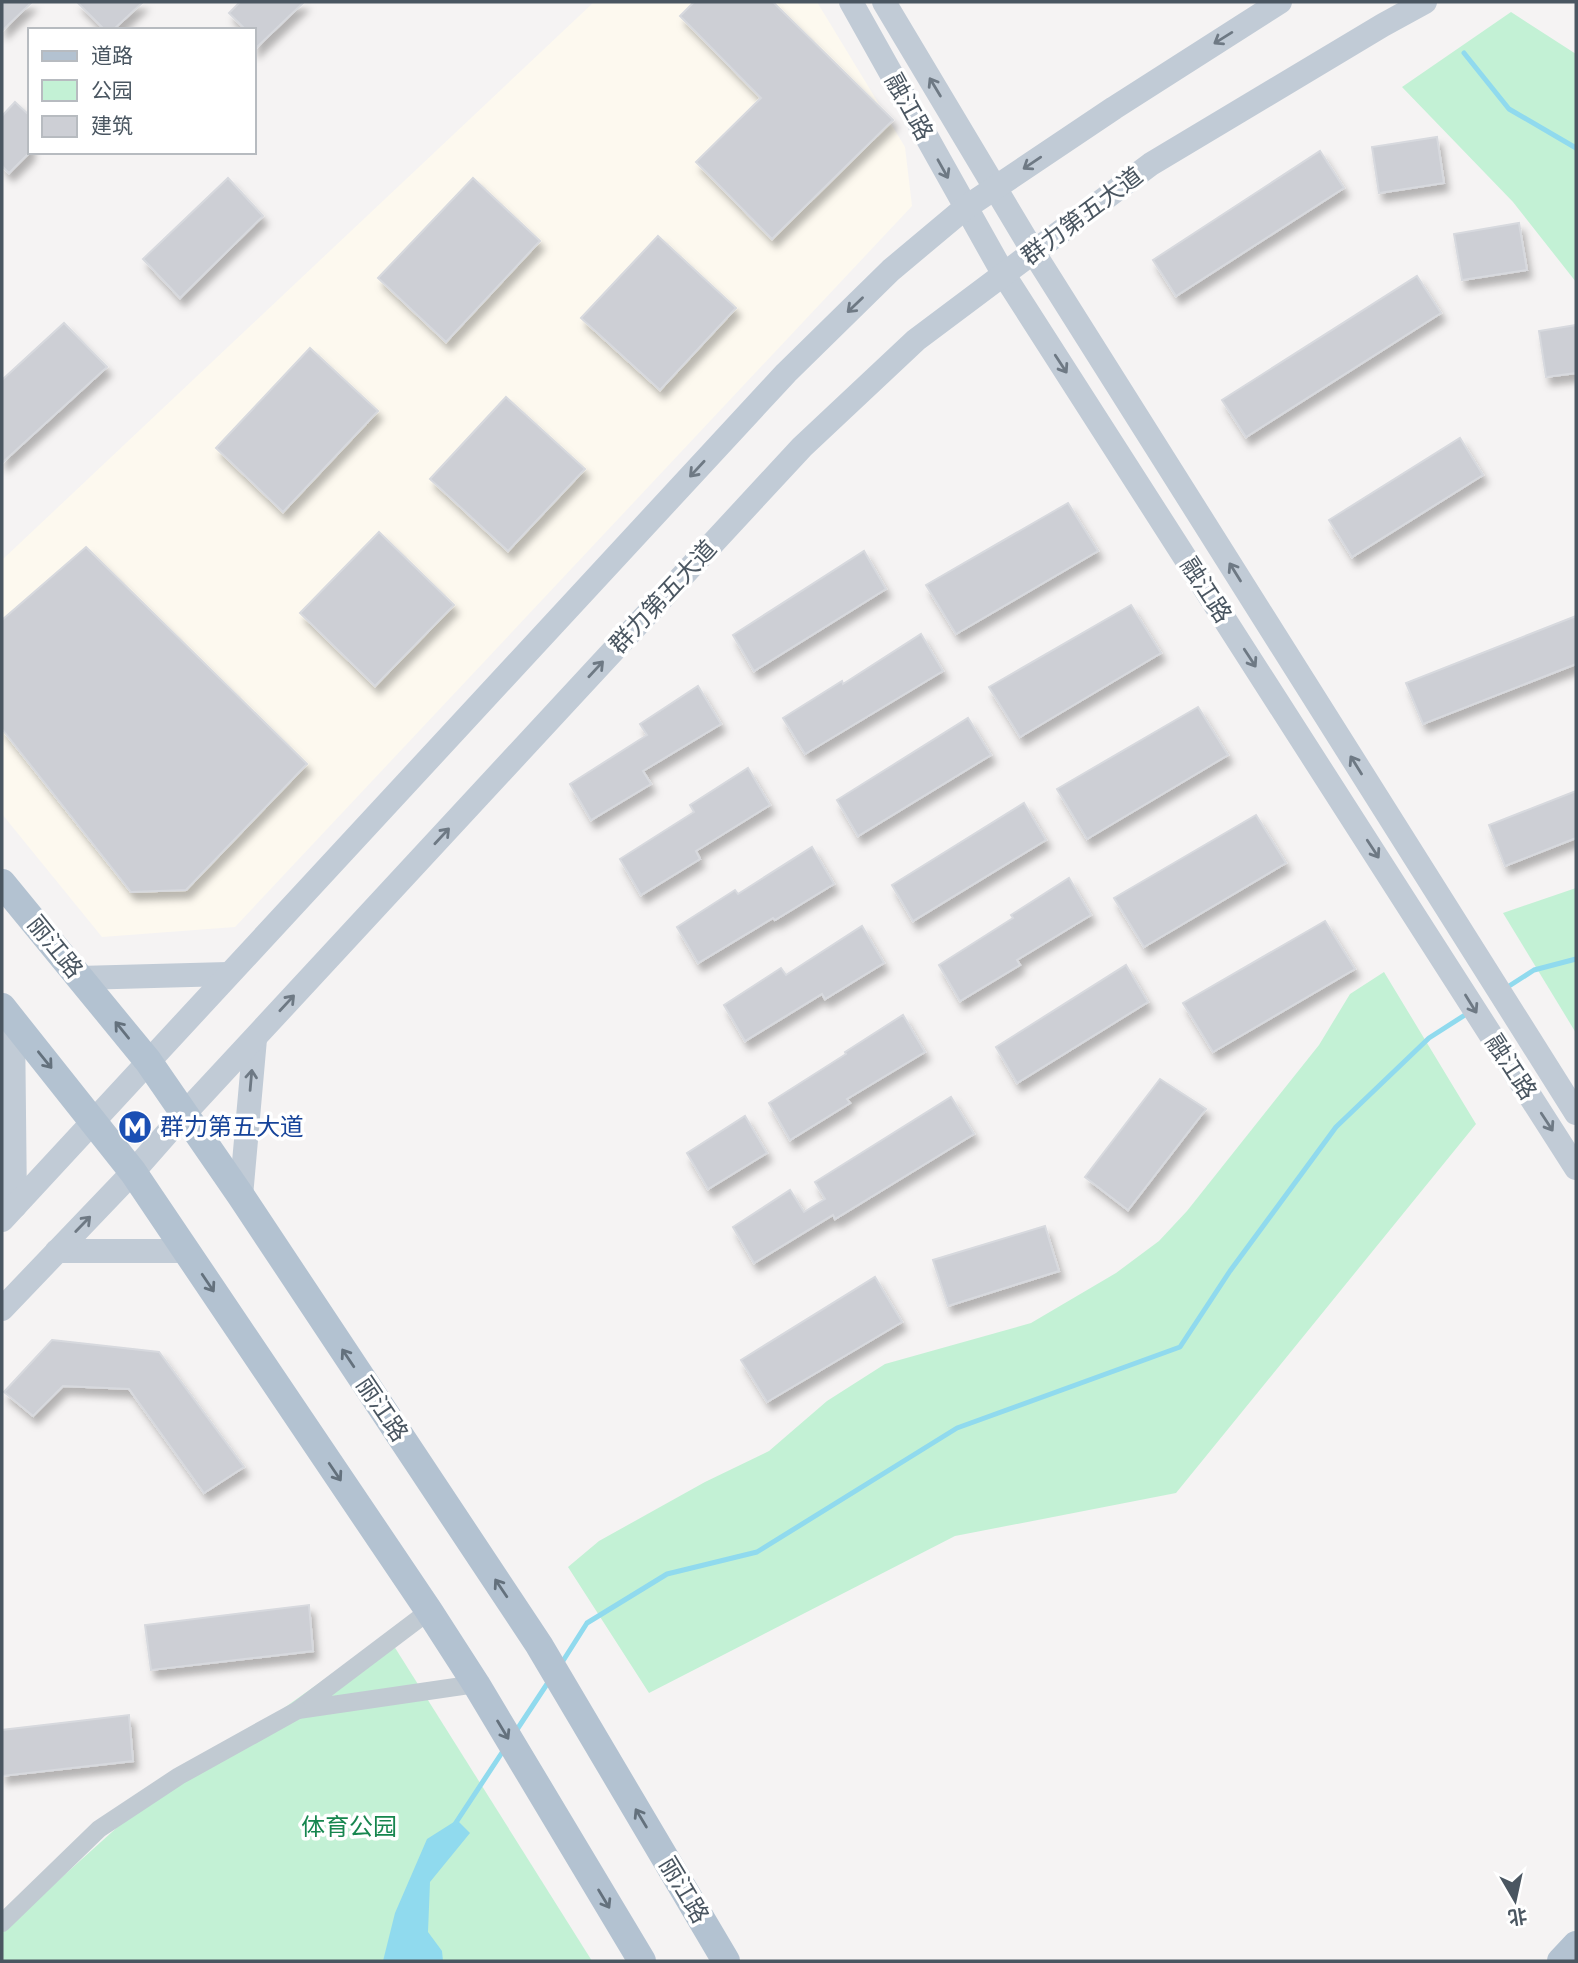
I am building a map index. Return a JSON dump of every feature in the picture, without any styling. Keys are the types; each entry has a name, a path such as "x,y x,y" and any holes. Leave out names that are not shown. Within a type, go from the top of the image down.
{"main road":[{"name":"融江路","path":"851,2 1003,275 1576,1168"},
{"name":"融江路","path":"884,2 1034,253 1576,1113"},
{"path":"8,1213 786,373 891,270 965,208 1114,108 1280,2"},
{"name":"群力第五大道","path":"2,1309 133,1172 802,447 916,340 1151,164 1424,2"},
{"name":"丽江路","path":"2,883 148,1061 241,1196 539,1645 726,1961"},
{"path":"79,978 228,974"},
{"path":"7,1014 133,1172 429,1611 476,1684 642,1961"},
{"path":"7,1014 8,1213"},
{"path":"241,1196 255,1038"},
{"path":"57,1251 186,1251"},
{"path":"1561,1961 1576,1945"}],"street":[{"path":"2,1923 99,1829 179,1776 298,1710 429,1611"},
{"path":"298,1710 476,1684"}],"shaded area":[{"path":"594,2 817,2 905,147 912,206 235,927 102,937 2,814 2,560"}],"green space":[{"path":"1511,12 1576,54 1576,282 1513,202 1402,87"},
{"path":"1576,888 1576,1033 1503,913"},
{"path":"1384,972 1476,1124 1176,1493 955,1536 649,1693 568,1567 599,1541 705,1482 769,1451 827,1401 885,1364 1031,1323 1116,1273 1159,1241 1187,1211 1319,1045 1350,994"},
{"name":"体育公园","path":"387,1635 592,1961 2,1961 2,1931 122,1823"}],"water":[{"path":"457,1820 470,1833 430,1882 428,1932 442,1951 443,1961 383,1961 395,1913 427,1839"}],"building":[{"path":"2,2 32,2 2,31"},
{"path":"77,2 143,2 115,28 103,28"},
{"path":"240,2 304,2 256,48 256,28 244,28 229,13"},
{"path":"694,2 773,2 893,120 772,239 696,162 761,98 680,16"},
{"path":"15,102 28,114 28,154 9,173 2,166 2,116"},
{"path":"1437,137 1444,183 1379,193 1372,147"},
{"path":"1320,151 1344,188 1176,296 1153,260"},
{"path":"228,178 263,216 180,298 143,259"},
{"path":"473,178 540,241 446,342 378,278"},
{"path":"1519,223 1527,270 1462,280 1454,234"},
{"path":"658,236 736,308 660,390 581,318"},
{"path":"1417,276 1441,313 1246,437 1222,400"},
{"path":"64,323 107,367 2,463 2,380"},
{"path":"1576,325 1576,373 1546,377 1539,331"},
{"path":"310,348 378,411 283,512 216,448"},
{"path":"506,397 585,469 508,551 430,479"},
{"path":"1460,438 1483,475 1352,557 1329,520"},
{"path":"1068,503 1098,551 956,634 926,585"},
{"path":"379,532 454,605 375,686 300,613"},
{"path":"86,547 307,764 186,890 131,892 2,729 2,620"},
{"path":"864,551 886,589 754,671 733,635"},
{"path":"1131,605 1161,653 1020,737 989,687"},
{"path":"1576,616 1576,664 1423,724 1406,683"},
{"path":"921,634 943,671 805,754 783,718 842,681 843,684"},
{"path":"698,686 721,724 643,771 651,784 591,820 570,784 647,735 640,724"},
{"path":"1198,707 1228,755 1087,839 1057,789"},
{"path":"968,718 991,755 858,836 837,800"},
{"path":"748,768 770,805 696,851 700,859 641,895 620,859 694,812 690,805"},
{"path":"1576,791 1576,838 1505,866 1489,825"},
{"path":"1024,803 1046,840 913,921 892,885"},
{"path":"1256,815 1286,863 1144,947 1114,898"},
{"path":"812,847 834,884 698,963 677,927 735,890 738,894"},
{"path":"1069,878 1091,915 1017,960 1020,965 960,1001 939,965"},
{"path":"1325,921 1355,969 1213,1052 1183,1003"},
{"path":"862,926 884,963 825,999 822,994 745,1041 724,1005 781,968 786,975"},
{"path":"1126,965 1148,1002 1017,1083 996,1047"},
{"path":"903,1015 925,1052 847,1099 850,1103 790,1140 769,1103"},
{"path":"1160,1079 1206,1109 1128,1210 1085,1177"},
{"path":"951,1097 974,1134 835,1219 833,1215 754,1263 733,1227 790,1190 804,1212 825,1199 815,1182"},
{"path":"745,1116 767,1153 708,1189 687,1153"},
{"path":"1045,1226 1059,1271 948,1306 933,1260"},
{"path":"875,1277 902,1322 767,1402 741,1360"},
{"path":"52,1340 159,1352 244,1467 204,1493 129,1389 63,1386 33,1416 4,1392"},
{"path":"309,1605 313,1651 151,1670 145,1625"},
{"path":"129,1715 133,1761 2,1776 2,1730"}],"waterway":[{"path":"1464,53 1509,109 1576,148"},
{"path":"1506,988 1534,970 1576,959"},
{"path":"561,1664 587,1623 667,1574 757,1552 957,1428 1180,1347 1230,1271 1336,1127 1429,1038 1468,1013"},
{"path":"516,1731 549,1681"},
{"path":"455,1824 505,1748"}],"place":[{"name":"群力第五大道","path":"135,1127"}]}
